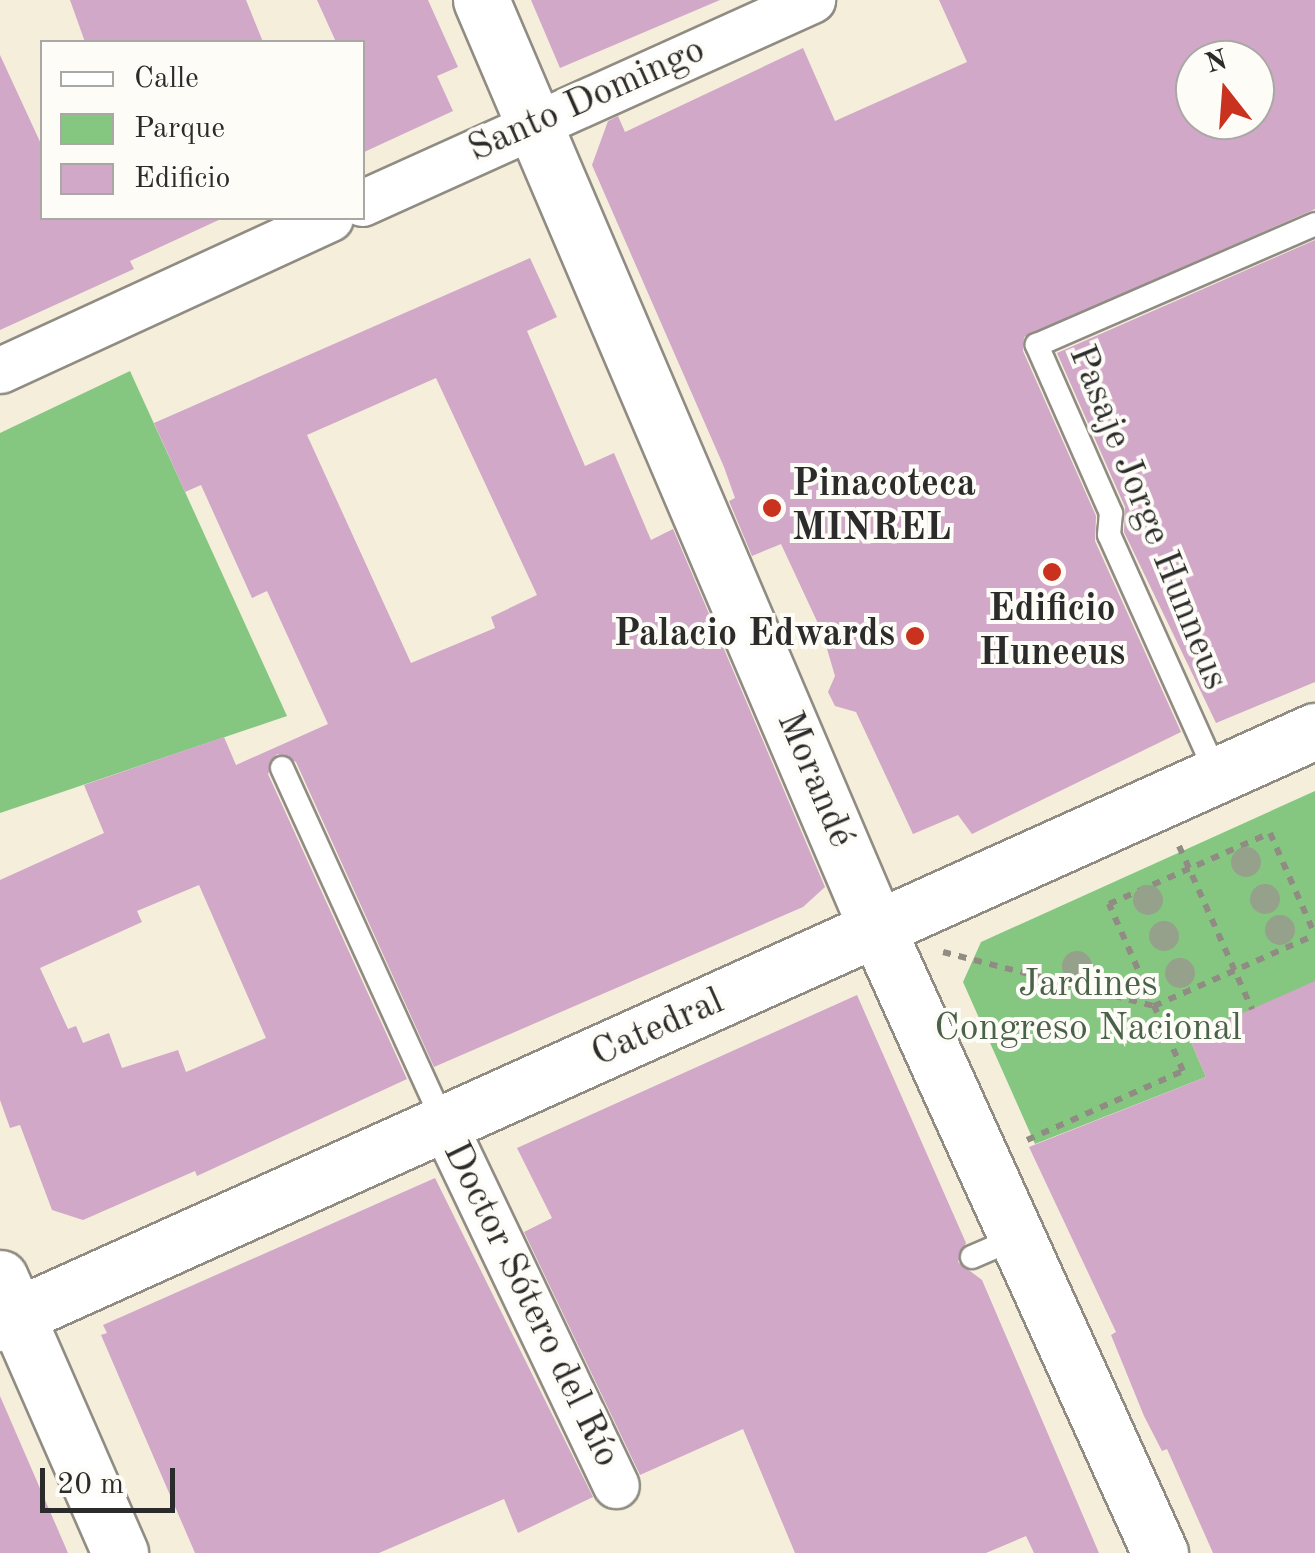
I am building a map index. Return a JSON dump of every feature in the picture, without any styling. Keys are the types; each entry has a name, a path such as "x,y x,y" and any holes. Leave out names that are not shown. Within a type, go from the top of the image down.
{"street":[{"name":"Morandé","path":"481,0 878,931 994,1248 1160,1553"},
{"name":"Santo Domingo","path":"365,201 812,0"},
{"path":"0,370 326,220"},
{"name":"Catedral","path":"5,1305 444,1125 1315,731"},
{"name":"Doctor Sótero del Río","path":"444,1125 616,1485"},
{"path":"5,1305 120,1553"}],"lane":[{"name":"Pasaje Jorge Hunneus","path":"1217,776 1109,535 1111,513 1038,345 1315,224"},
{"path":"282,768 444,1125"}],"path":[{"path":"972,962 1154,1006 1315,935 1270,833 1109,904 1154,1006 1183,1072 1032,1138"},
{"path":"1182,852 1252,1009"}],"green space":[{"path":"130,371 287,716 0,813 0,433"},
{"name":"Jardines Congreso Nacional","path":"1315,791 1315,984 1189,1037 1206,1077 1035,1144 963,982 981,942"}],"building":[{"path":"70,0 246,0 262,40 84,40"},
{"path":"317,0 428,0 458,67 437,76 453,111 365,152 365,40 335,40"},
{"path":"531,0 720,0 560,68"},
{"path":"939,0 1315,0 1315,209 1024,337 1023,351 1096,516 1095,541 1181,732 972,834 958,815 913,834 856,712 835,706 828,692 835,676 822,632 781,544 752,556 729,501 735,498 724,467 592,165 608,121 618,116 625,132 803,48 835,121 967,62"},
{"path":"0,55 40,142 40,220 219,220 130,261 134,269 0,330"},
{"path":"1315,240 1315,682 1216,723 1124,532 1125,507 1057,353"},
{"path":"530,258 557,317 527,331 585,466 614,453 651,540 673,529 825,887 803,907 434,1067 296,762 277,754 268,774 407,1079 197,1176 195,1171 83,1220 52,1210 20,1125 10,1128 0,1100 0,880 104,833 84,785 224,737 236,765 328,724 267,591 252,598 201,485 185,492 154,423","holes":["436,378 537,595 491,617 495,628 411,663 307,435","199,885 266,1038 186,1072 178,1050 122,1068 109,1033 83,1043 76,1026 68,1029 40,968 142,922 137,911"]},
{"path":"1315,981 1315,1553 1213,1553 1167,1449 1162,1451 1144,1416 1111,1335 1116,1332 1029,1147 1206,1077 1189,1037"},
{"path":"857,995 966,1243 958,1262 982,1280 1099,1553 1034,1553 1026,1536 986,1553 795,1553 743,1429 640,1475 524,1232 552,1218 517,1148"},
{"path":"435,1178 593,1497 518,1533 504,1499 379,1553 195,1553 101,1335 107,1333 103,1325"},
{"path":"0,1396 68,1553 0,1553"}],"place":[{"name":"Pinacoteca MINREL","path":"772,508"},
{"name":"Edificio Huneeus","path":"1052,572"},
{"name":"Palacio Edwards","path":"915,636"}]}
